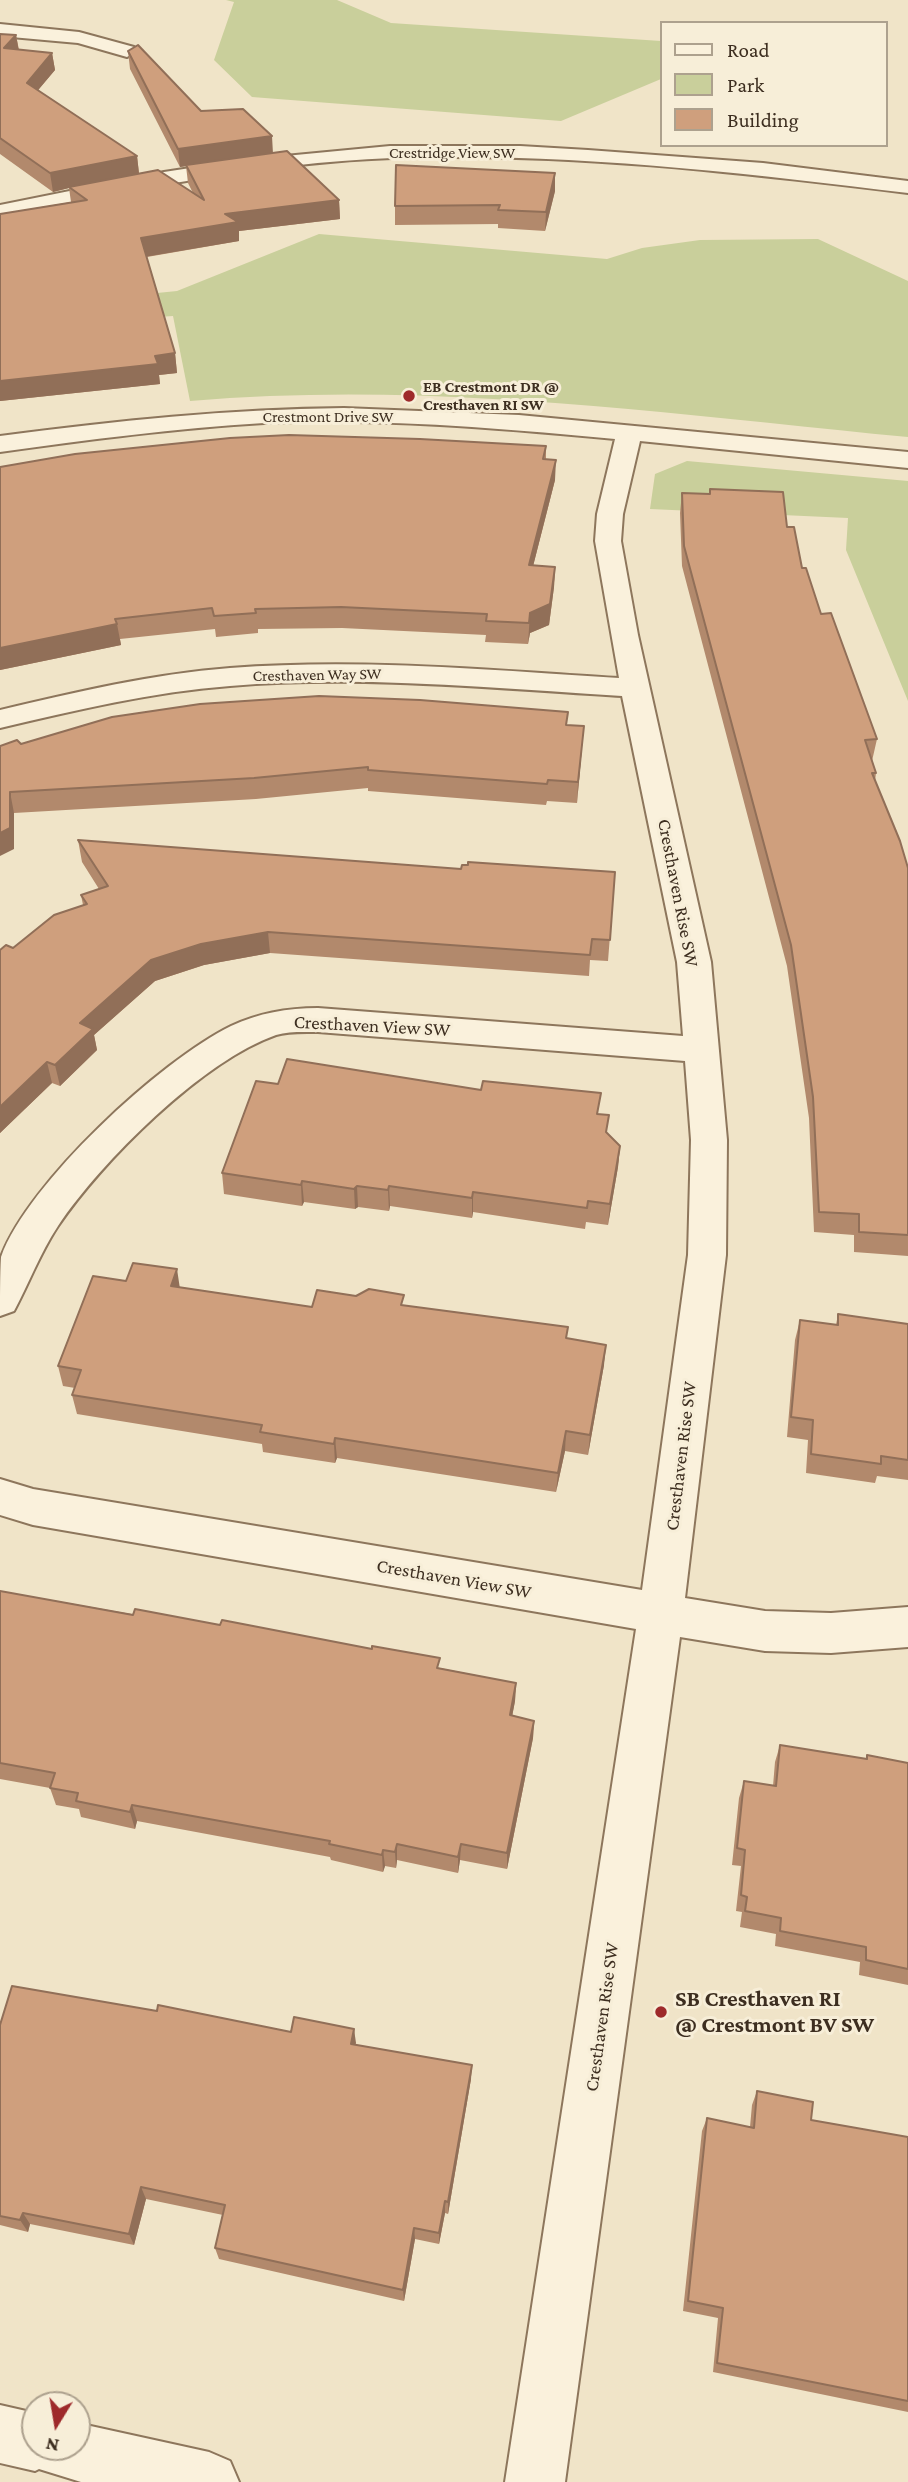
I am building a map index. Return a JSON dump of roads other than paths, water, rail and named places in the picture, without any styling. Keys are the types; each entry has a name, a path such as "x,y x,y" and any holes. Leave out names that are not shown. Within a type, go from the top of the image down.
{"street":[{"path":"0,30 79,37 127,51"},
{"name":"Crestridge View SW","path":"0,211 230,168 390,152 520,152 587,156 763,169 908,187"},
{"name":"Crestmont Drive SW","path":"0,444 154,424 265,416 344,415 506,421 908,460"},
{"name":"Cresthaven Rise SW","path":"535,2482 660,1614 707,1255 709,1140 694,962 624,635 608,541 610,514 629,433"},
{"name":"Cresthaven Way SW","path":"0,719 114,692 259,675 375,674 637,688"},
{"name":"Cresthaven View SW","path":"0,1300 44,1216 72,1179 123,1129 202,1059 239,1037 270,1024 317,1020 701,1050"},
{"name":"Cresthaven View SW","path":"0,1497 33,1507 765,1631 831,1633 908,1628"},
{"path":"0,2434 21,2439"},
{"path":"91,2455 209,2482"}],"place":[{"name":"EB Crestmont DR @ Cresthaven RI SW","path":"409,396"},
{"name":"SB Cresthaven RI @ Crestmont BV SW","path":"661,2012"}]}
